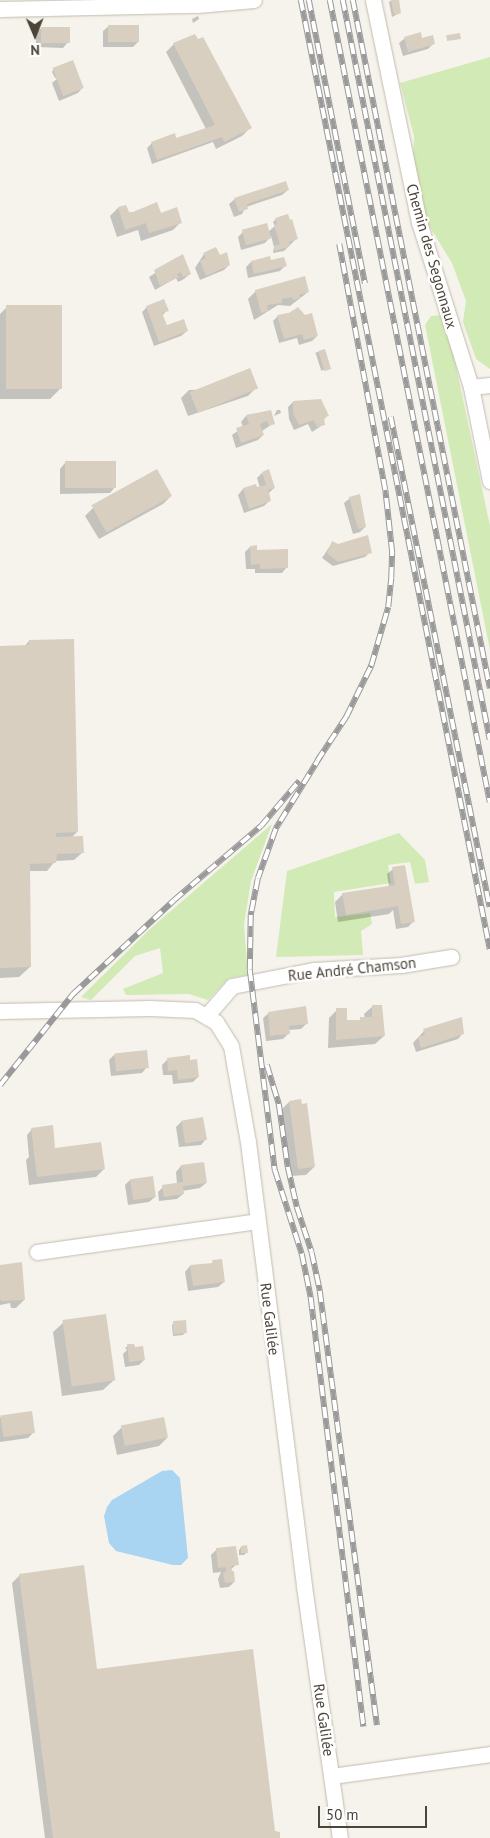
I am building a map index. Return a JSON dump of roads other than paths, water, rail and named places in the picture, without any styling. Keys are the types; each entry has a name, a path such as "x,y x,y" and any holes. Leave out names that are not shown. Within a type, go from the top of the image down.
{"street":[{"path":"0,9 254,0"},
{"name":"Chemin des Segonnaux","path":"373,0 420,222 471,387 490,481"},
{"path":"471,387 490,385"},
{"name":"Rue André Chamson","path":"207,1015 232,986 314,970 401,965 451,956"},
{"path":"0,1011 180,1008 195,1010 207,1015"},
{"name":"Rue Galilée","path":"207,1015 216,1022 224,1033 231,1046 236,1066 303,1576 340,1838"},
{"path":"37,1252 257,1221"},
{"path":"332,1776 490,1754"}],"water":[{"path":"172,1470 180,1478 188,1558 181,1565 173,1565 116,1551 109,1543 104,1516 107,1507 112,1500 162,1471"}],"railway":[{"path":"301,0 490,949"},
{"path":"309,0 365,284"},
{"path":"330,0 490,802"},
{"path":"343,0 490,740"},
{"path":"353,0 490,688"},
{"path":"317,761 346,717 371,666 388,607 391,578 392,553 385,490 339,244"},
{"path":"391,417 490,907"},
{"path":"321,756 276,829 258,879 251,915 250,970 275,1170 302,1254 311,1298 364,1727"},
{"path":"0,1085 73,994 174,900 261,826 299,781"},
{"path":"267,1065 279,1104 288,1167 297,1207 312,1253 320,1291 377,1725"}]}
